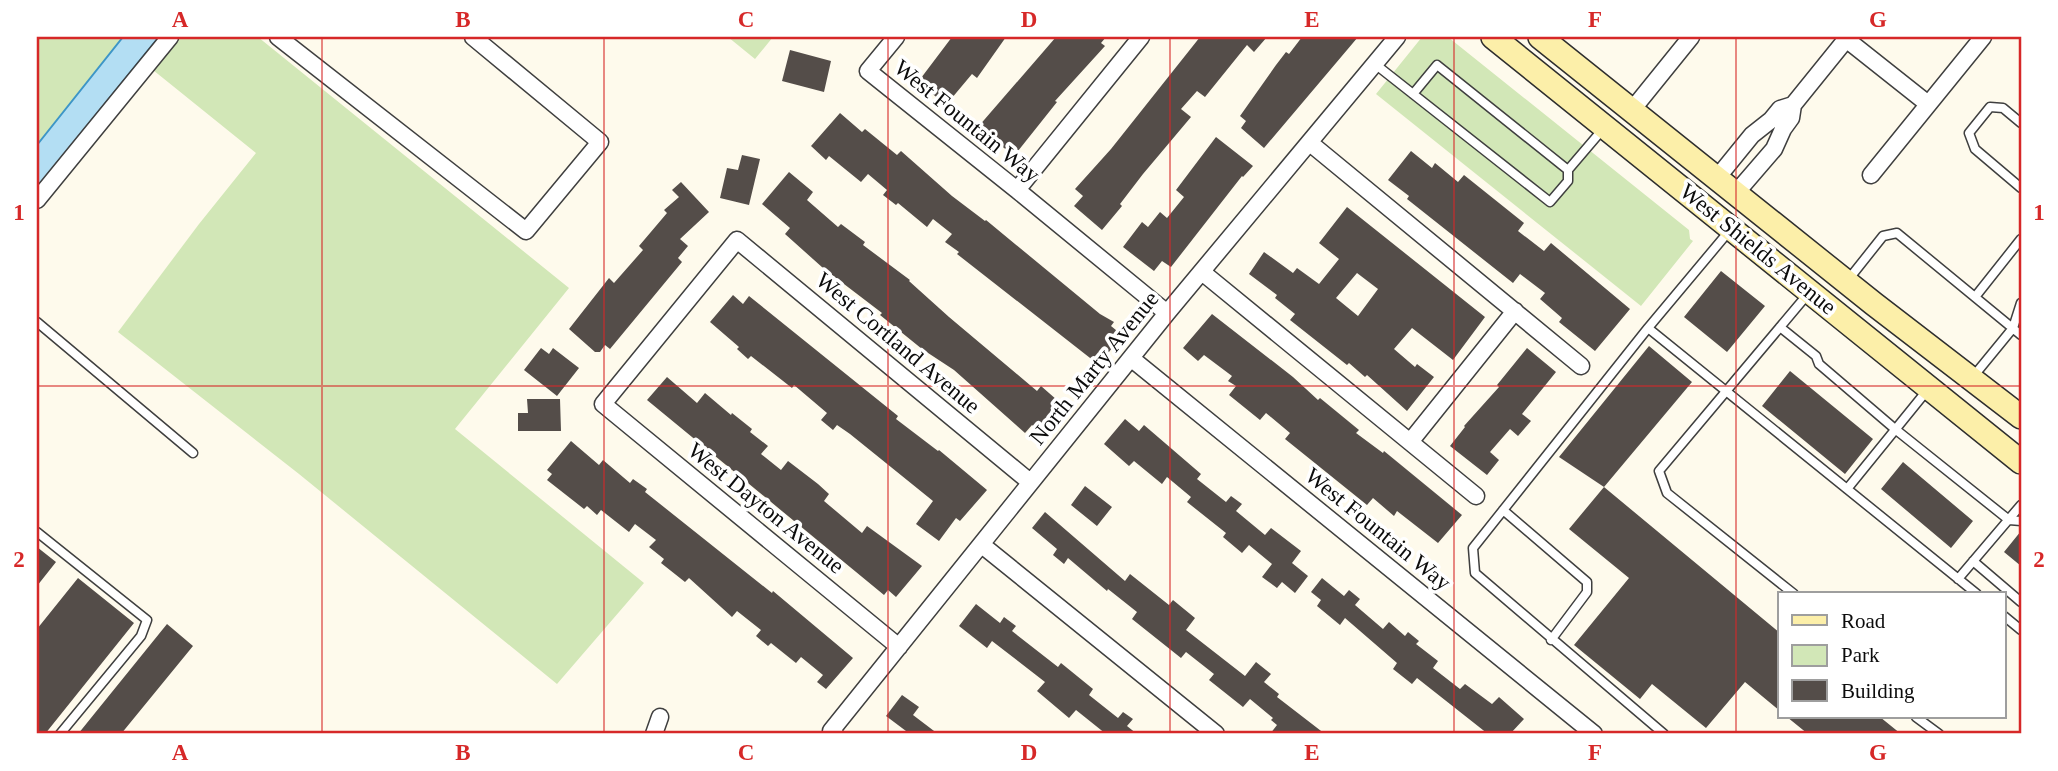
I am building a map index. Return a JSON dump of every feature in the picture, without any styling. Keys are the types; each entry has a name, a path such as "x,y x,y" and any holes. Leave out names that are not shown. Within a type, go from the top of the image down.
{"street":[{"path":"37,200 170,37"},
{"path":"278,37 526,231 600,142 473,37"},
{"name":"West Fountain Way","path":"896,37 868,71 1167,313"},
{"path":"1017,190 1141,37"},
{"name":"North Marty Avenue","path":"833,733 1030,482 1396,37"},
{"name":"West Shields Avenue","path":"1493,37 2021,462"},
{"name":"West Shields Avenue","path":"1540,37 1855,289 2021,416"},
{"path":"1632,110 1691,37"},
{"path":"1871,175 1983,37"},
{"path":"1736,193 1774,149 1791,118 1793,105 1847,38 1928,104"},
{"path":"1717,178 1752,135 1780,109 1793,105"},
{"path":"1310,143 1581,366"},
{"path":"1732,228 1757,229 1843,297 1855,289"},
{"name":"West Cortland Avenue","path":"603,404 737,240 1030,482"},
{"path":"1202,272 1476,496"},
{"path":"1410,442 1515,311"},
{"path":"1873,341 1895,343 1944,383 1970,378"},
{"name":"West Fountain Way","path":"1132,359 1594,734"},
{"name":"West Dayton Avenue","path":"603,404 900,647"},
{"path":"982,545 1216,734"},
{"path":"654,734 660,718"}],"lane":[{"path":"1375,64 1550,202 1568,181 1568,170 1605,127"},
{"path":"1413,94 1437,65 1568,170"},
{"path":"2021,123 2003,108 1990,107 1969,133 1975,149 2021,188"},
{"path":"1664,734 1475,573 1473,548 1648,328 1732,228"},
{"path":"1855,289 1884,236 1897,233 2021,335"},
{"path":"1975,296 2021,239"},
{"path":"1791,592 1667,493 1659,471 1810,291"},
{"path":"1970,378 2013,328 2021,303"},
{"path":"37,322 193,453"},
{"path":"1780,327 1816,356 1819,365 1895,429 2009,520 2021,521"},
{"path":"1648,328 1974,592"},
{"path":"1847,489 1929,387"},
{"path":"1958,579 2021,505"},
{"path":"1503,510 1587,582 1587,592 1552,640"},
{"path":"37,532 147,620 141,636 60,734"},
{"path":"1973,561 2021,602"},
{"path":"2006,618 2021,630"},
{"path":"1917,718 1939,734"}],"green space":[{"path":"37,37 123,37 37,145"},
{"path":"180,37 258,37 569,288 455,429 644,583 557,684 299,474 118,332 256,153 153,70"},
{"path":"728,37 773,37 755,59"},
{"path":"1422,37 1448,37 1689,230 1690,239 1693,241 1641,306 1376,94"}],"water":[{"path":"123,37 159,37 37,188 37,145"}],"building":[{"path":"952,37 1006,37 977,78 972,74 946,105 918,82"},
{"path":"1056,37 1106,37 1101,43 1105,46 1055,101 1057,102 1014,156 978,127"},
{"path":"1200,37 1267,37 1254,52 1247,45 1205,97 1197,91 1181,109 1191,117 1143,174 1102,230 1074,206 1083,196 1075,189 1111,149"},
{"path":"1302,37 1358,37 1264,148 1241,128 1246,121 1240,116 1286,52 1289,54"},
{"path":"790,50 831,61 824,92 782,81"},
{"path":"840,113 862,132 865,129 897,155 901,151 952,196 986,220 1100,314 1114,322 1111,326 1122,335 1099,365 957,254 959,252 945,242 952,234 933,219 927,227 898,203 896,205 883,195 887,190 868,174 861,182 829,156 826,160 811,146"},
{"path":"1216,137 1253,166 1242,176 1171,267 1162,261 1154,271 1123,247 1142,222 1148,227 1160,212 1167,218 1184,197 1176,190"},
{"path":"1411,151 1432,168 1435,163 1458,182 1464,175 1524,223 1518,231 1544,251 1551,243 1630,309 1595,351 1559,322 1562,318 1540,299 1545,293 1520,274 1513,283 1407,199 1409,196 1388,180"},
{"path":"742,155 760,159 749,205 720,198 727,168 738,170"},
{"path":"789,172 813,192 807,200 838,227 841,224 865,242 863,245 910,280 949,317 1037,391 1041,386 1065,407 1043,434 1032,425 1025,433 954,370 922,349 785,234 790,228 762,204"},
{"path":"681,182 709,212 680,239 688,246 678,258 682,262 610,349 605,345 600,352 595,352 569,329 609,278 614,283 643,250 639,246 667,213 664,210 679,197 672,190"},
{"path":"1347,207 1485,317 1453,360 1412,328 1394,349 1415,367 1417,364 1434,377 1407,411 1367,375 1365,377 1349,363 1347,365 1290,320 1295,314 1275,298 1277,295 1249,274 1264,252 1293,273 1297,268 1319,284 1339,259 1319,243","holes":["1357,273 1378,289 1358,316 1336,298"]},
{"path":"1721,271 1765,306 1727,352 1684,317"},
{"path":"733,295 743,304 749,296 898,416 896,419 987,490 960,521 956,518 939,541 916,524 933,501 850,434 837,425 833,430 821,420 827,413 794,385 792,388 751,356 748,359 737,349 739,347 710,322"},
{"path":"1212,314 1359,430 1356,433 1383,453 1384,451 1462,515 1438,543 1397,511 1394,516 1373,498 1367,505 1285,439 1290,433 1266,413 1260,420 1229,395 1236,386 1228,381 1232,376 1204,355 1198,361 1183,348"},
{"path":"1649,346 1692,382 1604,487 1559,457"},
{"path":"541,348 549,354 553,348 579,368 557,396 524,370"},
{"path":"1527,348 1556,372 1522,414 1531,421 1518,436 1510,429 1490,452 1499,460 1487,475 1450,446"},
{"path":"1790,371 1873,439 1845,474 1762,406"},
{"path":"667,377 697,403 705,393 731,415 732,413 768,446 761,454 781,470 788,461 829,494 824,501 862,533 867,526 922,566 896,597 888,590 884,595 647,400"},
{"path":"527,399 560,399 561,431 518,431 518,413 528,413"},
{"path":"1125,419 1139,431 1144,425 1201,474 1197,479 1226,502 1231,496 1242,504 1236,511 1265,535 1271,528 1301,551 1292,563 1308,576 1295,593 1282,582 1277,588 1262,577 1272,564 1249,545 1242,553 1223,537 1226,533 1187,502 1191,497 1167,477 1162,484 1134,461 1129,466 1104,444"},
{"path":"571,441 599,465 603,460 630,483 633,479 647,489 645,492 772,593 773,591 853,658 826,689 817,682 823,675 801,657 796,663 771,643 768,646 756,636 761,630 737,611 732,617 689,578 685,582 661,563 664,559 649,547 656,540 635,524 629,532 601,510 597,515 587,506 584,509 547,480 552,474 547,470"},
{"path":"1903,462 1973,521 1951,548 1881,489"},
{"path":"1085,486 1112,507 1097,526 1071,505"},
{"path":"1604,487 1778,631 1778,709 1745,682 1706,728 1652,684 1640,699 1574,645 1629,578 1569,529"},
{"path":"1045,512 1125,581 1130,574 1169,605 1173,600 1195,618 1186,630 1245,676 1256,662 1271,674 1264,682 1279,694 1277,697 1325,734 1270,734 1277,725 1271,720 1273,718 1250,699 1243,707 1209,680 1214,674 1186,652 1181,658 1132,619 1137,612 1068,558 1064,564 1053,555 1057,549 1032,528"},
{"path":"2021,531 2021,566 2004,552"},
{"path":"37,547 56,562 37,586"},
{"path":"78,578 134,623 45,734 37,734 37,629"},
{"path":"1322,578 1344,596 1349,590 1360,599 1355,605 1383,629 1389,622 1405,636 1408,632 1419,641 1416,644 1438,661 1433,668 1460,689 1465,684 1492,704 1499,697 1524,719 1510,734 1488,734 1417,678 1412,684 1393,669 1397,663 1345,618 1340,625 1317,606 1321,600 1311,592"},
{"path":"976,604 1000,623 1004,617 1016,626 1012,631 1058,667 1061,663 1093,689 1089,695 1118,718 1123,712 1133,719 1127,726 1137,734 1106,734 1076,710 1069,718 1037,691 1045,682 992,641 987,648 959,626"},
{"path":"167,624 193,646 121,734 78,734"},
{"path":"902,695 919,707 913,715 938,734 910,734 886,716"},
{"path":"1788,718 1881,718 1901,734 1808,734"}]}
